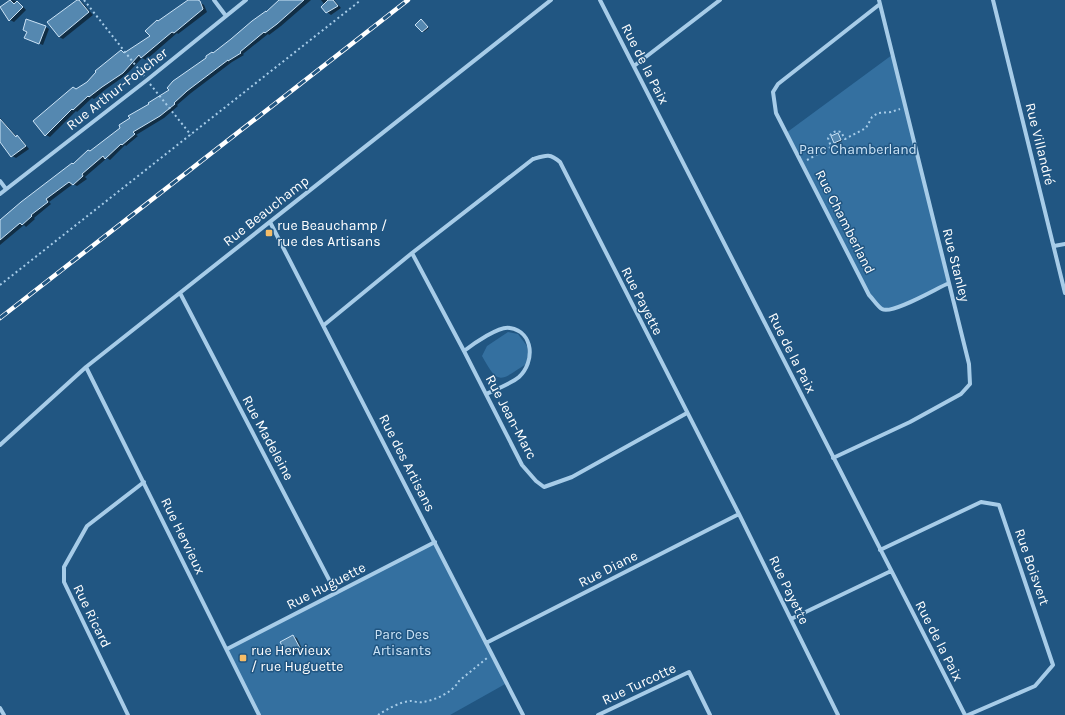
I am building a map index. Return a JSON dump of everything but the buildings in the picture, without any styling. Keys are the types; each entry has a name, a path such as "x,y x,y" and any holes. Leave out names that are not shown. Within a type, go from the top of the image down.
{"street":[{"path":"214,0 226,16"},
{"name":"Rue Arthur-Foucher","path":"0,194 147,80 246,0"},
{"name":"Rue Beauchamp","path":"0,445 86,367 550,0"},
{"name":"Rue de la Paix","path":"600,0 965,715"},
{"path":"634,66 720,0"},
{"name":"Rue Villandré","path":"993,0 1065,293"},
{"name":"Rue Chamberland","path":"879,2 778,84 773,92 776,113 870,295 882,309 890,311 908,304 949,282"},
{"name":"Rue Stanley","path":"833,458 910,422 961,394 970,384 969,364 879,2"},
{"name":"Rue Payette","path":"324,325 412,253 533,159 545,156 554,156 560,162 739,514 838,715"},
{"path":"0,181 6,189"},
{"name":"Rue des Artisans","path":"270,222 523,715"},
{"path":"1054,246 1065,244"},
{"name":"Rue Jean-Marc","path":"412,253 522,465 536,481 544,487 572,477 687,413"},
{"name":"Rue Madeleine","path":"180,293 336,593"},
{"path":"464,351 499,329 510,327 522,333 528,343 531,355 527,366 518,377 486,394"},
{"name":"Rue Hervieux","path":"86,367 259,715"},
{"name":"Rue Ricard","path":"128,715 64,582 64,567 87,526 144,482"},
{"name":"Rue Boisvert","path":"880,550 981,502 999,505 1053,665 1035,686 968,715"},
{"name":"Rue Diane","path":"486,643 739,514"},
{"name":"Rue Huguette","path":"226,649 435,542"},
{"path":"791,618 891,571"},
{"name":"Rue Turcotte","path":"598,715 689,672 710,715"},
{"path":"0,708 4,715"}],"path":[{"path":"84,0 191,135"},
{"path":"0,284 361,0"},
{"path":"802,163 831,147 828,138 833,132 841,132 845,139 866,128 872,117 878,113 891,112 905,107"},
{"path":"378,715 410,701 422,702 441,697 492,655"}],"green space":[{"name":"Parc Chamberland","path":"892,55 948,283 906,305 882,309 869,294 786,133"},
{"path":"508,332 518,334 527,346 528,354 526,364 510,374 500,378 492,372 482,356 487,346"},
{"name":"Parc Des Artisants","path":"435,542 507,683 450,715 258,715 226,650"}],"railway":[{"path":"0,318 408,0"}],"place":[{"name":"rue Beauchamp / rue des Artisans","path":"269,233"},
{"name":"rue Hervieux / rue Huguette","path":"243,658"}]}
